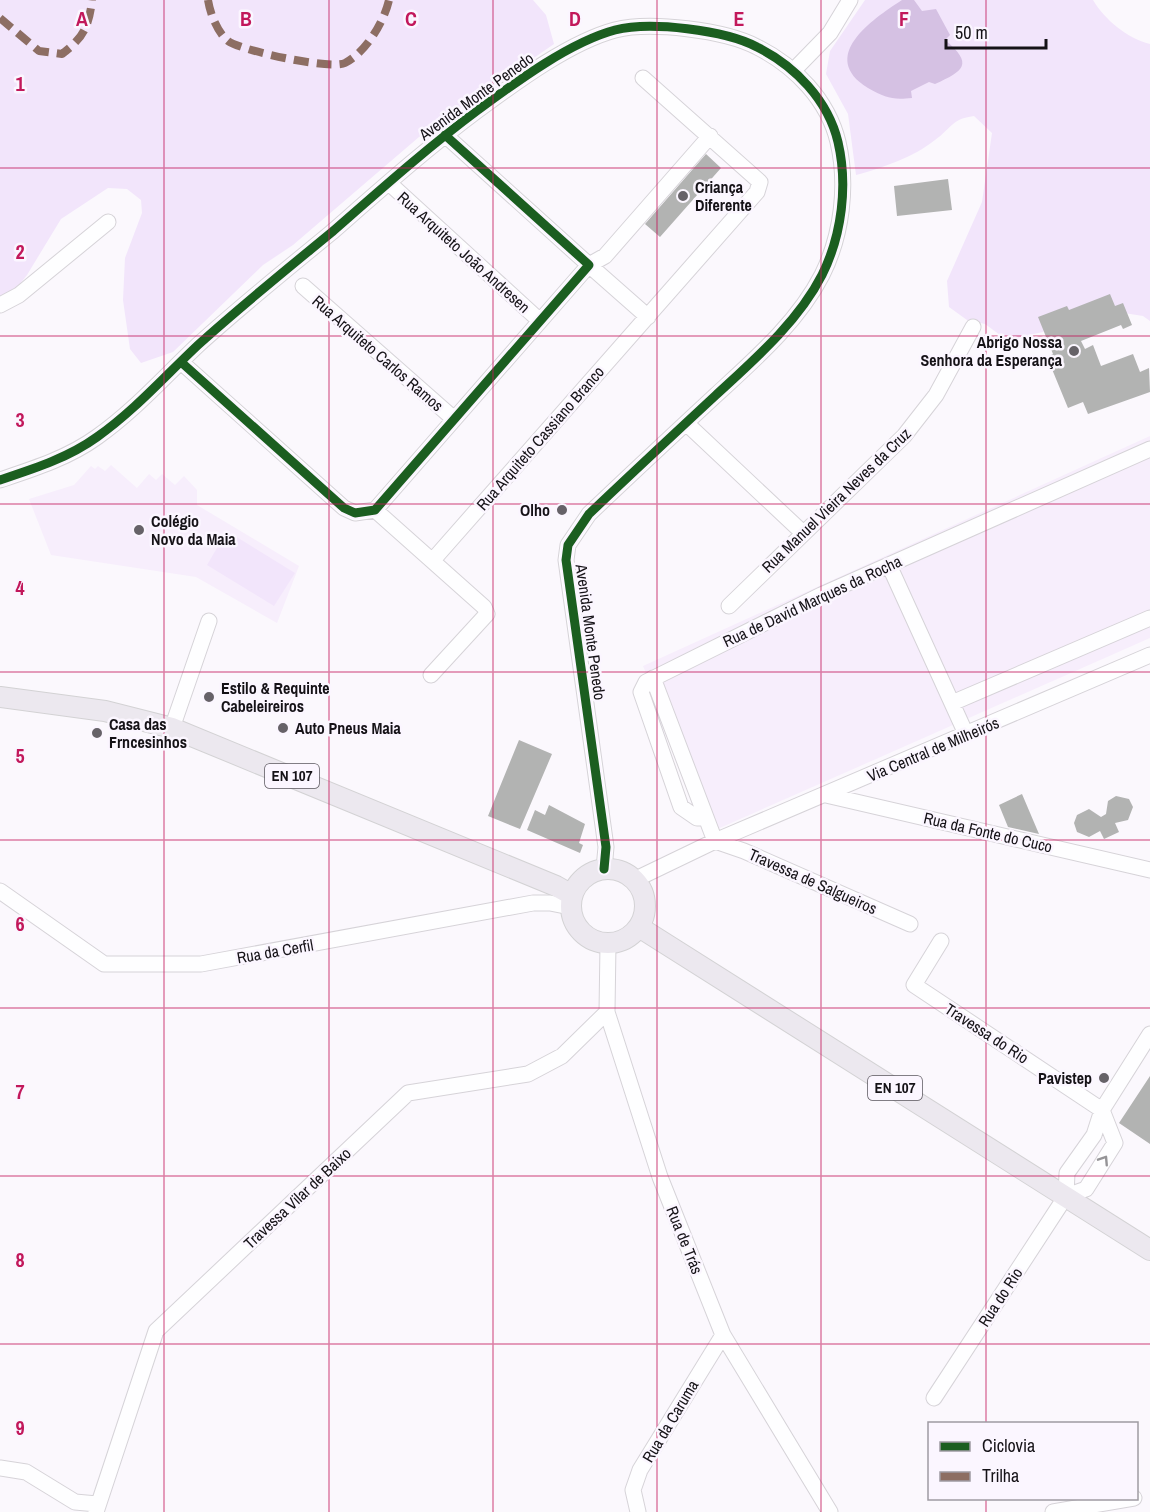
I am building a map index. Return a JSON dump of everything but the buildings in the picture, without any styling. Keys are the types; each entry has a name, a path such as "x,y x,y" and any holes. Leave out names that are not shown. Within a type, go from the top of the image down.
{"main road":[{"name":"EN 107","path":"0,697 105,711 172,728 538,878 571,901"},
{"path":"604,869 620,871 634,880 644,897 644,918 639,927 626,939 608,944 585,936 574,923 571,901 581,880 595,871 604,869"},
{"name":"EN 107","path":"639,927 1150,1250"}],"street":[{"path":"794,70 830,33 850,0"},
{"name":"Avenida Monte Penedo","path":"0,480 41,466 96,438 123,417 181,362 445,135 525,75 568,51 616,29 674,27 750,43 776,56 794,70 825,110 835,130 841,155 844,184 832,247 821,277 797,311 763,351 589,514 576,529 568,545 566,560 606,847 604,869"},
{"path":"181,362 344,508 355,513 375,510 589,265 605,256 710,136 643,78"},
{"path":"445,135 648,317"},
{"name":"Rua Arquiteto Cassiano Branco","path":"433,560 757,192 760,182 710,136"},
{"name":"Rua Arquiteto João Andresen","path":"389,183 540,321"},
{"path":"0,305 20,295 108,222"},
{"name":"Rua Arquiteto Carlos Ramos","path":"303,286 454,419"},
{"name":"Rua Manuel Vieira Neves da Cruz","path":"729,606 904,436 936,395 973,327"},
{"path":"686,423 803,533"},
{"name":"Rua de David Marques da Rocha","path":"715,841 706,818 696,818 681,807 641,692 643,686 653,678 821,595 1150,449"},
{"path":"375,510 484,607 487,614 431,675"},
{"path":"889,565 966,734"},
{"path":"952,703 1150,618"},
{"path":"172,728 209,621"},
{"name":"Via Central de Milheirós","path":"634,880 715,841 1150,655"},
{"name":"Rua da Fonte do Cuco","path":"826,795 1150,870"},
{"name":"Travessa de Salgueiros","path":"715,841 744,851 910,924"},
{"name":"Rua da Cerfil","path":"0,891 104,964 201,964 533,903 571,901"},
{"name":"Travessa do Rio","path":"941,940 914,985 1102,1110"},
{"name":"Rua de Trás","path":"608,944 607,1012 660,1177 723,1335 830,1512"},
{"name":"Travessa Vilar de Baixo","path":"96,1508 156,1331 408,1093 528,1074 562,1056 607,1012"},
{"name":"Rua do Rio","path":"934,1398 1066,1196 1067,1173 1094,1135 1102,1110 1150,1034"},
{"name":"Rua do Rio","path":"1066,1196 1086,1189 1115,1143 1102,1110"},
{"name":"Rua da Caruma","path":"638,1512 633,1490 640,1470 723,1335"},
{"path":"0,1468 26,1472 75,1502 96,1508"},
{"path":"1053,1512 1124,1500"}],"shaded area":[{"path":"0,0 533,0 546,15 554,44 419,137 293,245 263,265 173,352 141,363 130,349 123,300 125,258 142,213 141,200 127,189 108,188 61,219 27,275 0,309"},
{"path":"865,0 1093,0 1117,27 1150,44 1150,321 1143,316 1080,306 1043,332 1020,337 1011,343 985,324 967,320 949,307 947,281 982,202 992,133 974,116 966,117 908,157 856,175 848,114 826,74 830,51"},
{"path":"902,0 914,0 922,11 936,9 950,35 945,40 960,55 962,66 953,75 935,84 929,82 911,91 912,98 899,99 885,96 868,88 854,76 848,64 849,52 864,28"},
{"path":"1150,436 1150,638 713,831 643,666"},
{"name":"Colégio Novo da Maia","path":"111,465 137,488 149,474 156,480 162,474 175,485 184,476 197,490 197,505 299,566 277,623 196,577 51,555 29,499 74,485 91,466 95,469 98,466 105,471"},
{"path":"227,531 295,573 274,606 207,565"}],"marked path":[{"path":"0,18 39,51 62,54 84,31 92,0"},
{"path":"208,0 215,22 228,41 250,50 323,64 345,63 360,52 373,36 383,18 389,0"}],"cycle path":[{"path":"0,480 62,457 111,427 137,405 214,330 422,154 493,99 562,53 615,30 647,26 687,29 726,36 743,41 771,55 797,74 818,98 838,142 843,192 838,227 829,260 801,309 774,340 589,514 568,545 566,560 606,847 604,869"},
{"path":"181,362 344,508 355,513 375,510 589,265 445,135"}],"place":[{"name":"Criança Diferente","path":"683,196"},
{"name":"Abrigo Nossa Senhora da Esperança","path":"1074,351"},
{"name":"Olho","path":"562,510"},
{"name":"Colégio Novo da Maia","path":"139,530"},
{"name":"Estilo & Requinte Cabeleireiros","path":"209,697"},
{"name":"Auto Pneus Maia","path":"283,728"},
{"name":"Casa das Frncesinhos","path":"97,733"},
{"name":"Pavistep","path":"1104,1078"}]}
